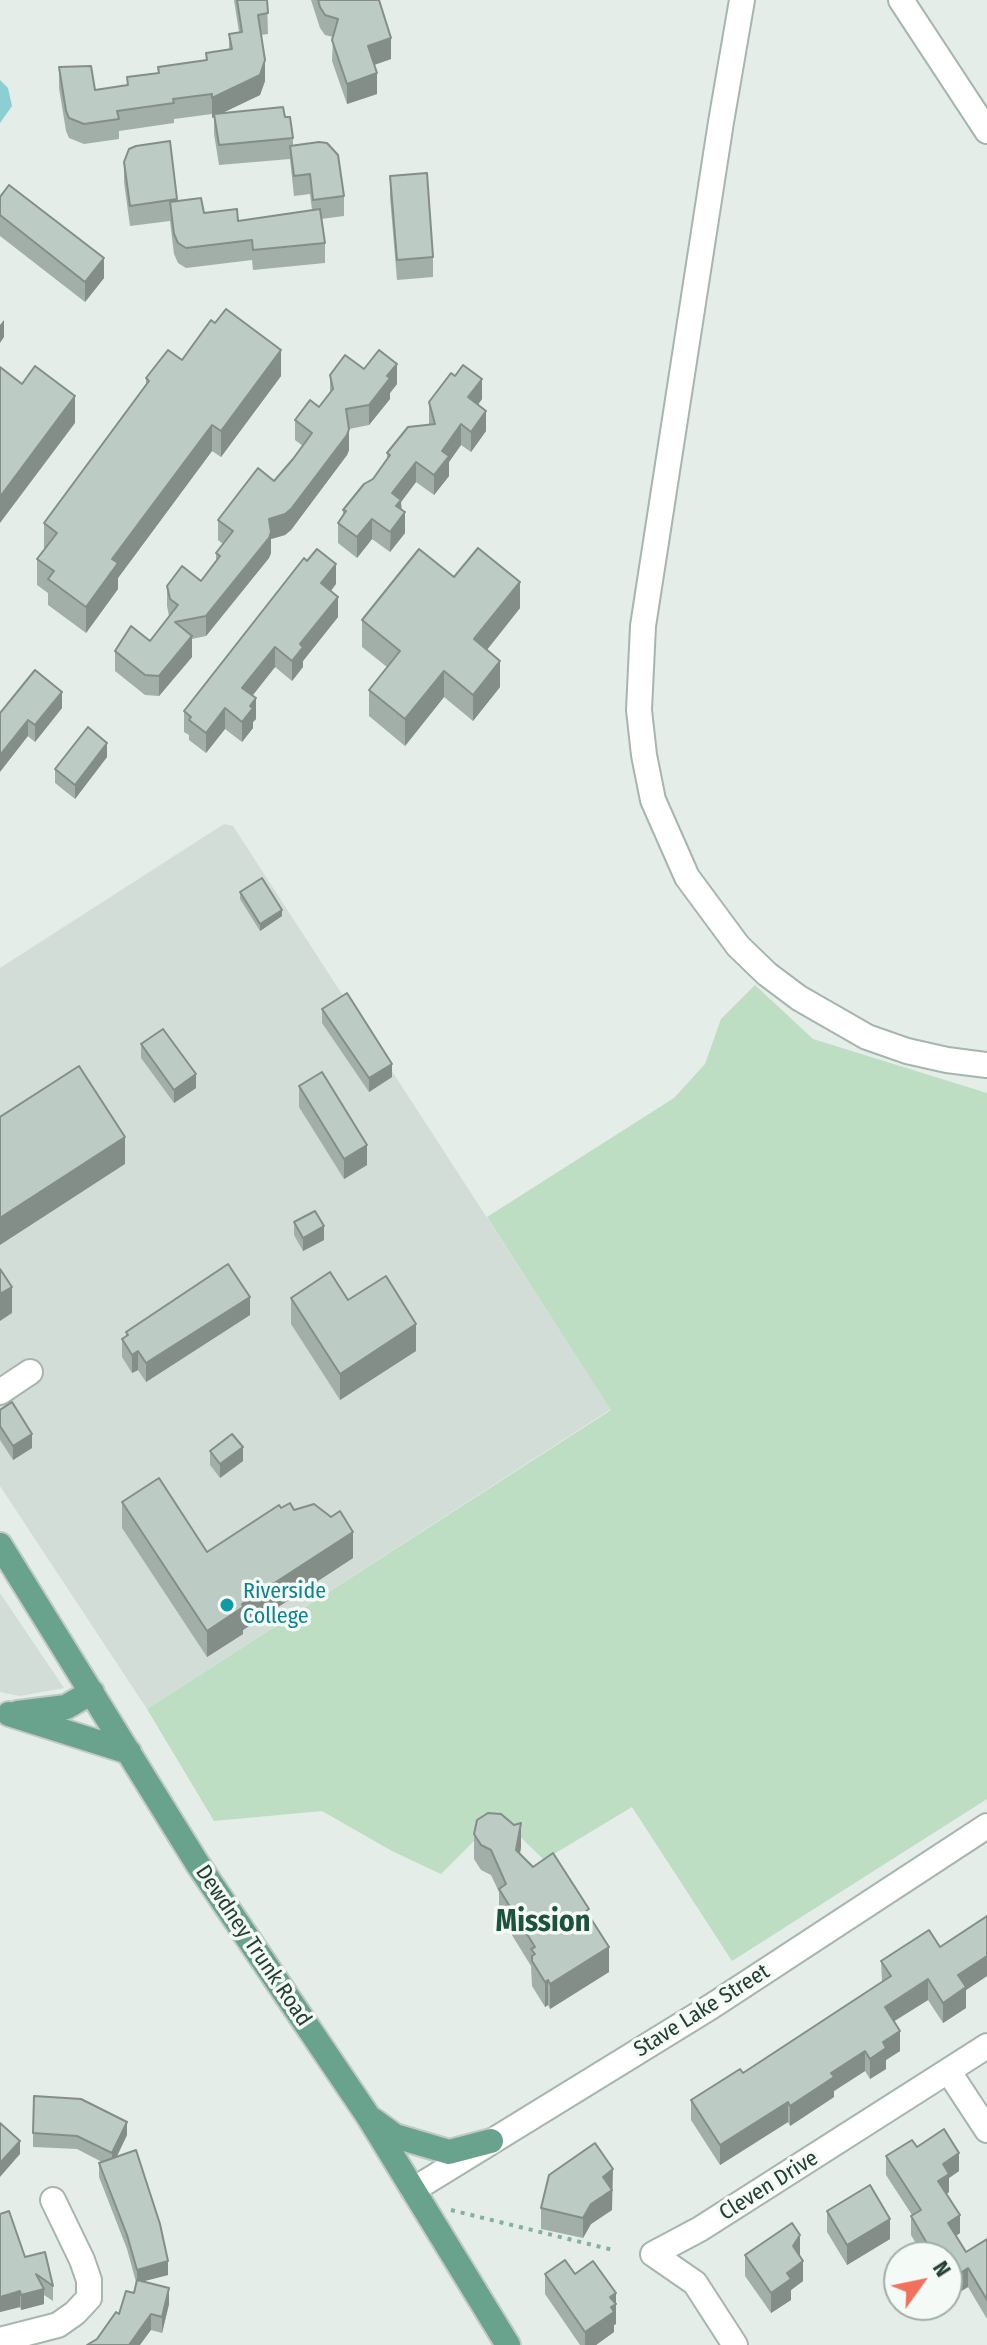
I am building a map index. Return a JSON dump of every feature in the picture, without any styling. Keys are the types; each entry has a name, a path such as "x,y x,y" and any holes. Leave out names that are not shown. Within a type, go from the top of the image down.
{"main road":[{"name":"Dewdney Trunk Road","path":"0,1545 197,1863 368,2116 508,2345"},
{"path":"4,1713 66,1707 92,1692"},
{"path":"4,1713 129,1752"},
{"path":"368,2116 395,2136 449,2152 491,2141"}],"street":[{"path":"901,0 987,131"},
{"path":"744,2 721,122 643,626 639,710 653,800 687,877 738,946 767,974 799,998 867,1037 907,1051 987,1065"},
{"path":"0,1392 30,1372"},
{"name":"Stave Lake Street","path":"413,2190 712,2006 987,1826"},
{"name":"Cleven Drive","path":"735,2345 695,2283 653,2254 700,2229 987,2046"},
{"path":"949,2072 987,2130"},
{"path":"0,2340 58,2325 89,2298 89,2280 82,2260 53,2200"}],"path":[{"path":"444,2209 613,2250"}],"shaded area":[{"path":"224,824 233,826 611,1409 147,1709 0,1486 0,968"},
{"path":"0,1593 64,1688 20,1696 0,1692"}],"green space":[{"path":"755,985 813,1039 987,1093 987,1799 732,1961 632,1807 544,1860 499,1816 441,1874 392,1851 322,1811 214,1821 147,1709 611,1410 487,1217 674,1098 705,1064 721,1019"}],"water":[{"path":"0,80 8,88 12,106 0,123"}],"building":[{"path":"237,0 267,0 268,13 258,15 265,60 260,75 212,98 212,94 173,99 174,103 117,111 119,119 84,124 69,118 59,67 91,66 95,90 128,85 127,77 159,73 158,67 207,60 206,53 232,49 229,34 242,32"},
{"path":"318,0 379,0 391,38 368,46 377,73 347,84 332,40 338,19 325,15"},
{"path":"283,107 285,117 290,117 293,138 219,145 214,114"},
{"path":"170,141 177,199 130,206 124,162 129,149"},
{"path":"327,143 338,155 344,196 313,200 310,174 294,176 290,146"},
{"path":"427,173 433,257 397,260 390,176"},
{"path":"9,185 104,258 85,282 0,215 0,197"},
{"path":"201,198 204,213 237,209 238,221 320,209 325,243 253,250 252,240 186,248 178,243 174,234 170,202"},
{"path":"226,309 281,350 221,431 212,425 112,559 118,563 86,607 48,579 54,571 37,559 57,533 44,523 149,381 146,378 168,350 182,360 211,320 215,323"},
{"path":"379,350 397,364 387,376 390,378 369,405 346,409 347,435 291,509 269,519 269,538 206,616 175,622 192,636 159,676 145,675 115,651 131,626 150,641 178,605 170,599 167,586 182,566 201,581 220,556 216,553 233,531 218,520 258,468 274,481 293,459 312,433 295,420 310,400 319,407 333,389 330,375 345,355 364,369"},
{"path":"463,365 482,379 468,397 486,411 471,432 461,424 442,451 449,456 434,475 416,462 392,493 401,500 396,506 405,512 390,532 372,519 357,537 338,523 346,511 343,510 364,484 373,479 390,455 387,453 408,427 435,424 429,402 451,373 455,376"},
{"path":"35,366 75,396 0,497 0,367 22,384"},
{"path":"478,548 520,582 474,639 500,661 473,695 444,671 405,719 369,690 400,651 362,620 419,549 454,577"},
{"path":"317,549 336,564 321,583 338,597 300,644 303,647 292,661 275,647 242,688 256,698 250,706 253,708 242,722 225,708 206,733 189,720 191,717 184,711 304,558 307,561"},
{"path":"35,670 62,692 35,725 28,720 0,755 0,713"},
{"path":"88,727 107,743 75,785 55,769"},
{"path":"262,878 282,910 260,924 240,892"},
{"path":"347,993 392,1064 369,1078 322,1009"},
{"path":"163,1029 196,1074 174,1090 141,1044"},
{"path":"79,1066 125,1137 0,1218 0,1117"},
{"path":"322,1072 367,1145 344,1159 299,1086"},
{"path":"315,1211 324,1226 303,1238 294,1222"},
{"path":"228,1264 250,1297 146,1363 138,1351 132,1355 122,1339 128,1335 126,1332"},
{"path":"0,1269 12,1287 0,1294"},
{"path":"330,1272 348,1300 386,1276 416,1324 340,1374 291,1298"},
{"path":"12,1402 32,1434 13,1446 0,1426 0,1410"},
{"path":"232,1434 243,1447 220,1464 210,1451"},
{"path":"159,1478 207,1552 279,1505 281,1508 290,1503 294,1510 314,1504 331,1517 340,1511 353,1532 242,1604 243,1607 207,1631 122,1502"},
{"path":"488,1813 501,1814 514,1825 521,1823 516,1850 533,1867 553,1853 609,1947 550,1984 548,1980 545,1982 532,1961 535,1954 531,1949 535,1947 499,1889 506,1884 491,1850 481,1845 474,1834 477,1820"},
{"path":"987,1916 987,1956 958,1975 966,1987 943,2003 928,1979 885,2007 900,2031 883,2042 886,2048 870,2059 865,2051 831,2073 834,2077 790,2106 788,2102 720,2145 691,2100 740,2069 743,2073 891,1976 881,1961 929,1930 940,1947"},
{"path":"34,2096 81,2099 127,2122 112,2153 77,2136 33,2133"},
{"path":"0,2123 20,2141 0,2163"},
{"path":"944,2129 959,2153 943,2164 949,2174 938,2181 960,2215 948,2223 959,2241 926,2241 911,2216 921,2210 886,2156 912,2140 917,2147"},
{"path":"595,2143 613,2169 603,2177 612,2190 591,2204 583,2218 541,2208 549,2175"},
{"path":"136,2150 160,2224 168,2261 137,2270 99,2163"},
{"path":"870,2185 890,2219 847,2245 827,2211"},
{"path":"9,2211 25,2257 45,2252 53,2286 36,2274 44,2289 0,2297 0,2214"},
{"path":"792,2223 800,2235 793,2246 803,2261 787,2273 791,2279 771,2293 745,2255"},
{"path":"987,2239 987,2300 968,2268 963,2271 963,2247 966,2252"},
{"path":"565,2260 575,2274 593,2261 616,2293 610,2297 616,2304 611,2307 614,2312 585,2332 545,2274"},
{"path":"137,2280 169,2288 162,2317 151,2314 129,2345 87,2345 97,2339 116,2312 119,2314 126,2291 134,2293"}],"place":[{"name":"Riverside College","path":"227,1605"}],"district":[{"name":"Mission","path":"543,1923"}]}
